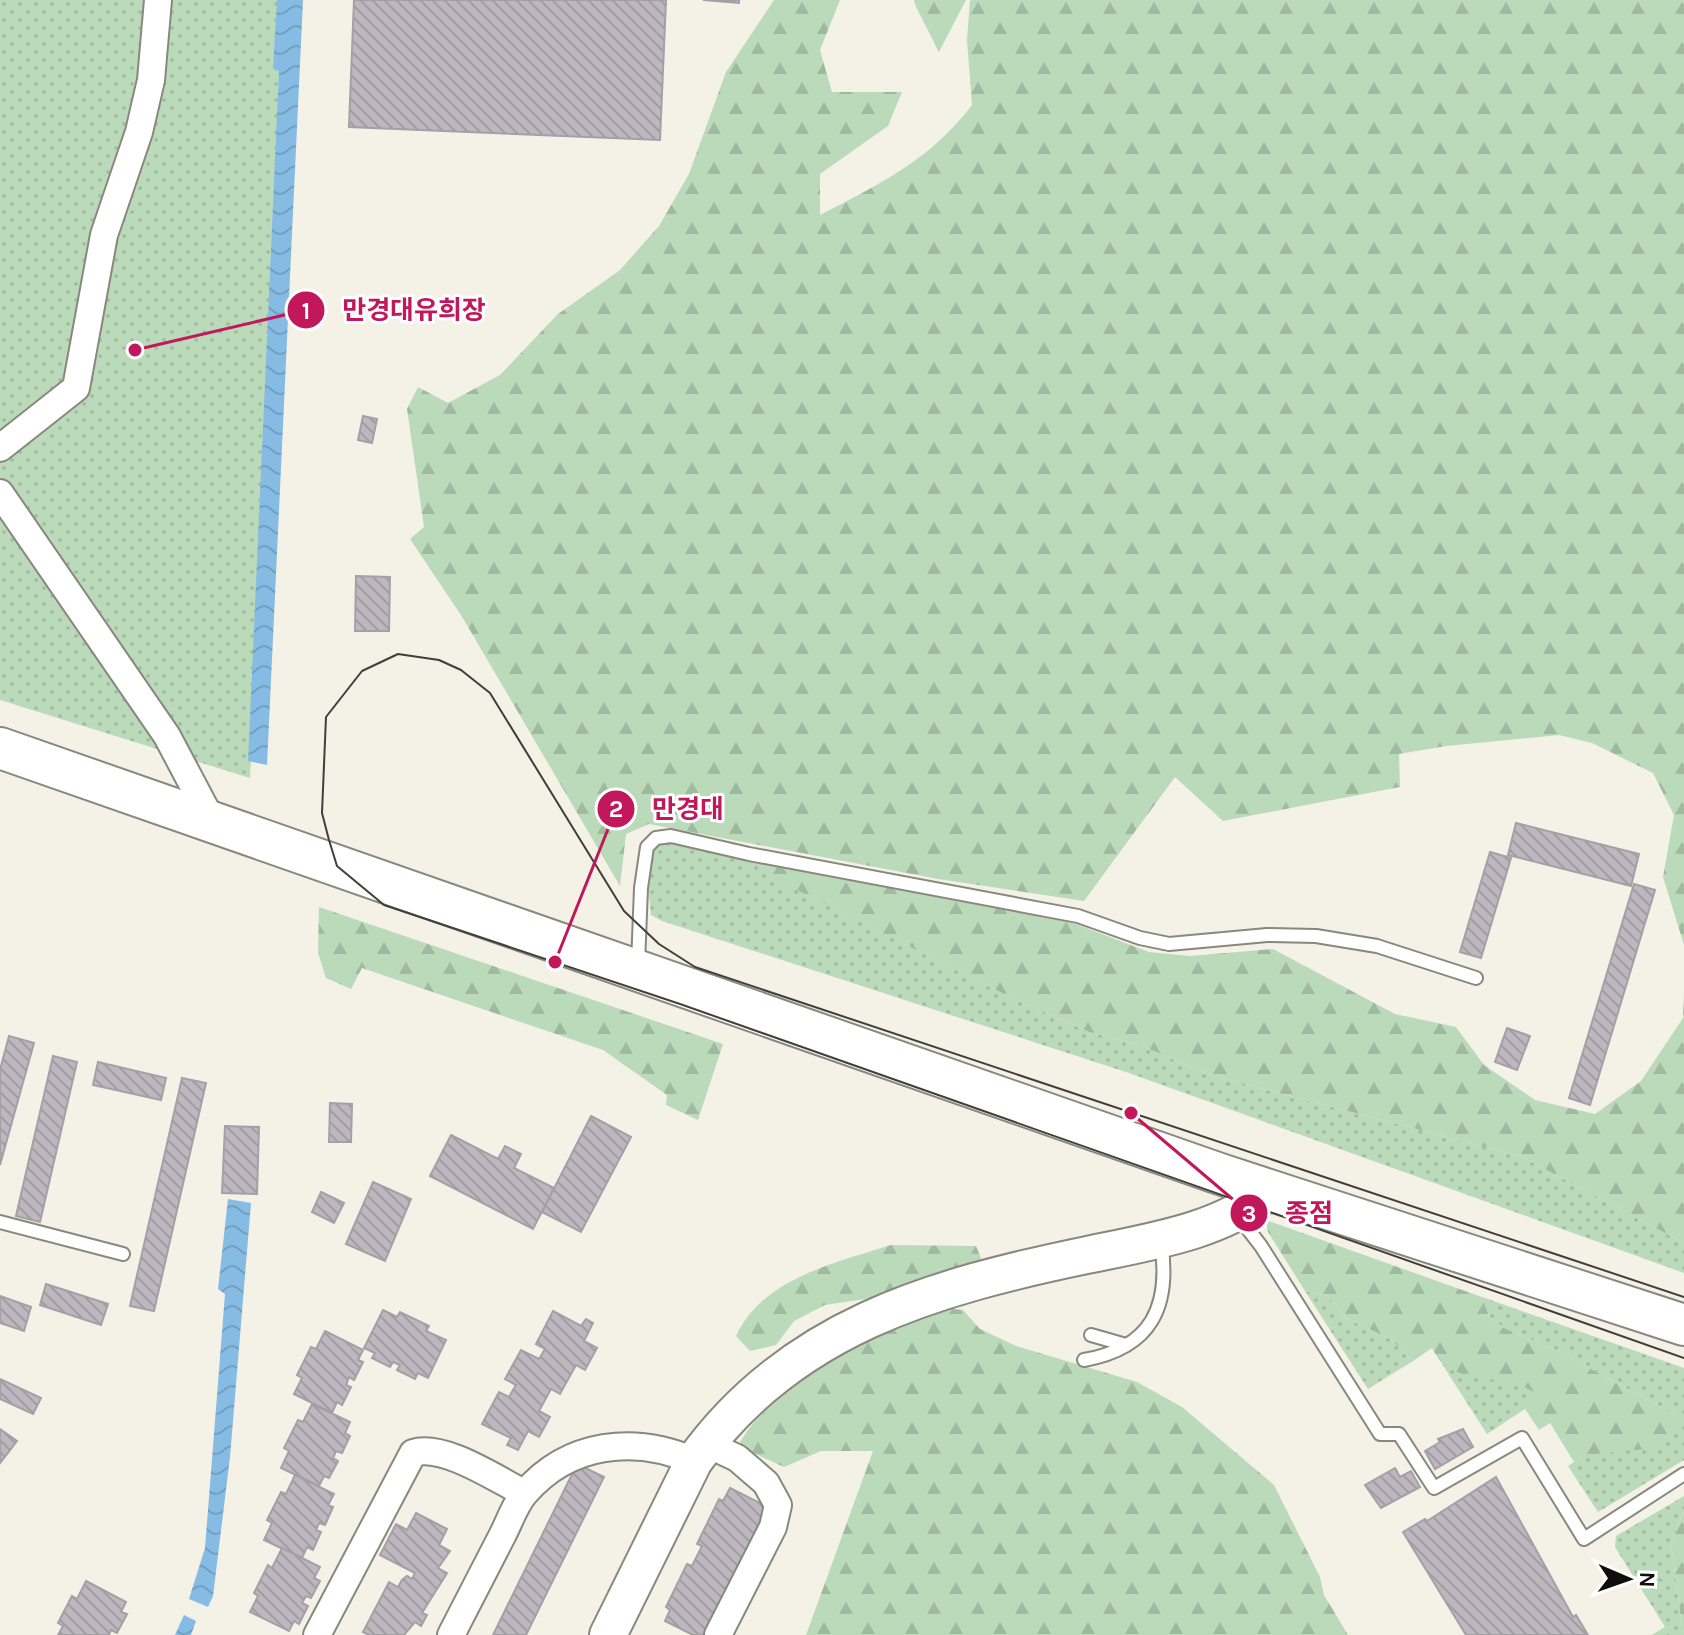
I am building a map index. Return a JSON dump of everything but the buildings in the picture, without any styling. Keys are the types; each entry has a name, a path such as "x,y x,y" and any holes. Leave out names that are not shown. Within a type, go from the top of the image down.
{"main road":[{"path":"0,748 1269,1191 1684,1325"}],"street":[{"path":"0,448 76,388 104,235 139,132 151,80 158,0"},
{"path":"0,493 167,736 213,823"},
{"path":"608,1635 701,1453 724,1420 765,1383 819,1344 874,1314 1038,1265 1161,1239 1237,1215 1269,1191"},
{"path":"451,1635 524,1493 568,1456 601,1448 737,1458 766,1483 778,1505 773,1527 718,1635"},
{"path":"317,1635 413,1453 424,1449 440,1452 524,1493"}],"lane":[{"path":"638,971 641,888 647,847 656,838 671,836 749,854 1063,912 1140,938 1169,944 1267,935 1316,936 1377,946 1476,978"},
{"path":"1237,1215 1261,1246 1380,1434 1399,1434 1434,1488 1522,1438 1584,1539 1684,1474"},
{"path":"0,1222 123,1254"},
{"path":"1084,1360 1126,1345 1149,1327 1159,1311 1163,1293 1161,1239"},
{"path":"1091,1335 1126,1345"}],"green space":[{"path":"0,0 287,0 250,778 0,700"},
{"path":"774,0 840,0 820,50 832,92 902,92 888,126 820,174 820,215 883,181 921,156 972,105 967,40 970,0 1684,0 1684,945 1663,877 1674,815 1653,773 1592,743 1559,735 1446,746 1399,754 1400,787 1223,821 1175,777 1084,901 938,879 649,824 626,834 620,886 461,615 410,539 424,527 407,409 418,387 448,403 500,375 558,314 620,270 659,226 689,174 726,72"},
{"path":"914,0 966,0 939,52 916,7"},
{"path":"661,840 763,864 760,871 1004,994 1089,1032 1140,1045 1207,1074 1522,1157 1684,1243 1684,1273 1129,1073 662,921 651,915 647,875 651,849"},
{"path":"763,864 1073,923 1149,952 1190,956 1273,949 1395,1014 1456,1027 1484,1065 1535,1100 1595,1114 1641,1081 1683,1018 1684,993 1684,1243 1522,1157 1207,1074 1140,1045 1089,1032 1004,994 759,871"},
{"path":"319,907 723,1044 698,1120 666,1105 667,1095 603,1050 362,968 351,989 326,978 318,953"},
{"path":"1266,1220 1482,1297 1489,1316 1504,1328 1560,1352 1679,1417 1676,1434 1654,1448 1584,1455 1574,1462 1550,1423 1539,1430 1525,1409 1538,1395 1527,1388 1453,1370 1442,1363 1432,1348 1413,1361 1390,1339 1346,1318 1328,1296 1305,1291 1268,1232"},
{"path":"891,1245 976,1246 981,1258 973,1270 879,1297 825,1305 794,1321 776,1345 750,1351 736,1336 748,1316 782,1286 824,1266"},
{"path":"1305,1291 1328,1296 1346,1318 1390,1339 1413,1361 1368,1389"},
{"path":"1482,1297 1684,1368 1684,1460 1598,1512 1568,1466 1584,1455 1679,1417 1560,1352 1504,1328 1489,1316"},
{"path":"946,1308 963,1310 980,1329 1016,1346 1137,1382 1182,1407 1274,1485 1320,1577 1324,1595 1348,1635 806,1635 873,1451 821,1451 784,1467 738,1446 748,1429 766,1410 826,1364 901,1324"},
{"path":"1442,1364 1517,1384 1539,1395 1525,1409 1487,1434"},
{"path":"1684,1496 1684,1509 1671,1543 1683,1635 1652,1635 1665,1627 1615,1547 1616,1536"},
{"path":"1684,1509 1684,1635 1683,1635 1671,1543"}],"water":[{"path":"277,0 303,0 267,765 248,761 279,71 273,69"},
{"path":"228,1199 251,1203 230,1457 213,1596 208,1607 189,1599 205,1548 225,1294 218,1289"},
{"path":"184,1615 196,1621 191,1635 175,1635"}],"tram line":[{"path":"1684,1297 695,967 659,944 624,911 490,693 461,670 439,660 398,654 362,671 326,717 322,813 337,866 384,905 680,1004 1684,1358"}],"place":[{"name":"만경대유희장","path":"135,350"},
{"name":"만경대","path":"555,962"},
{"name":"종점","path":"1131,1113"}]}
